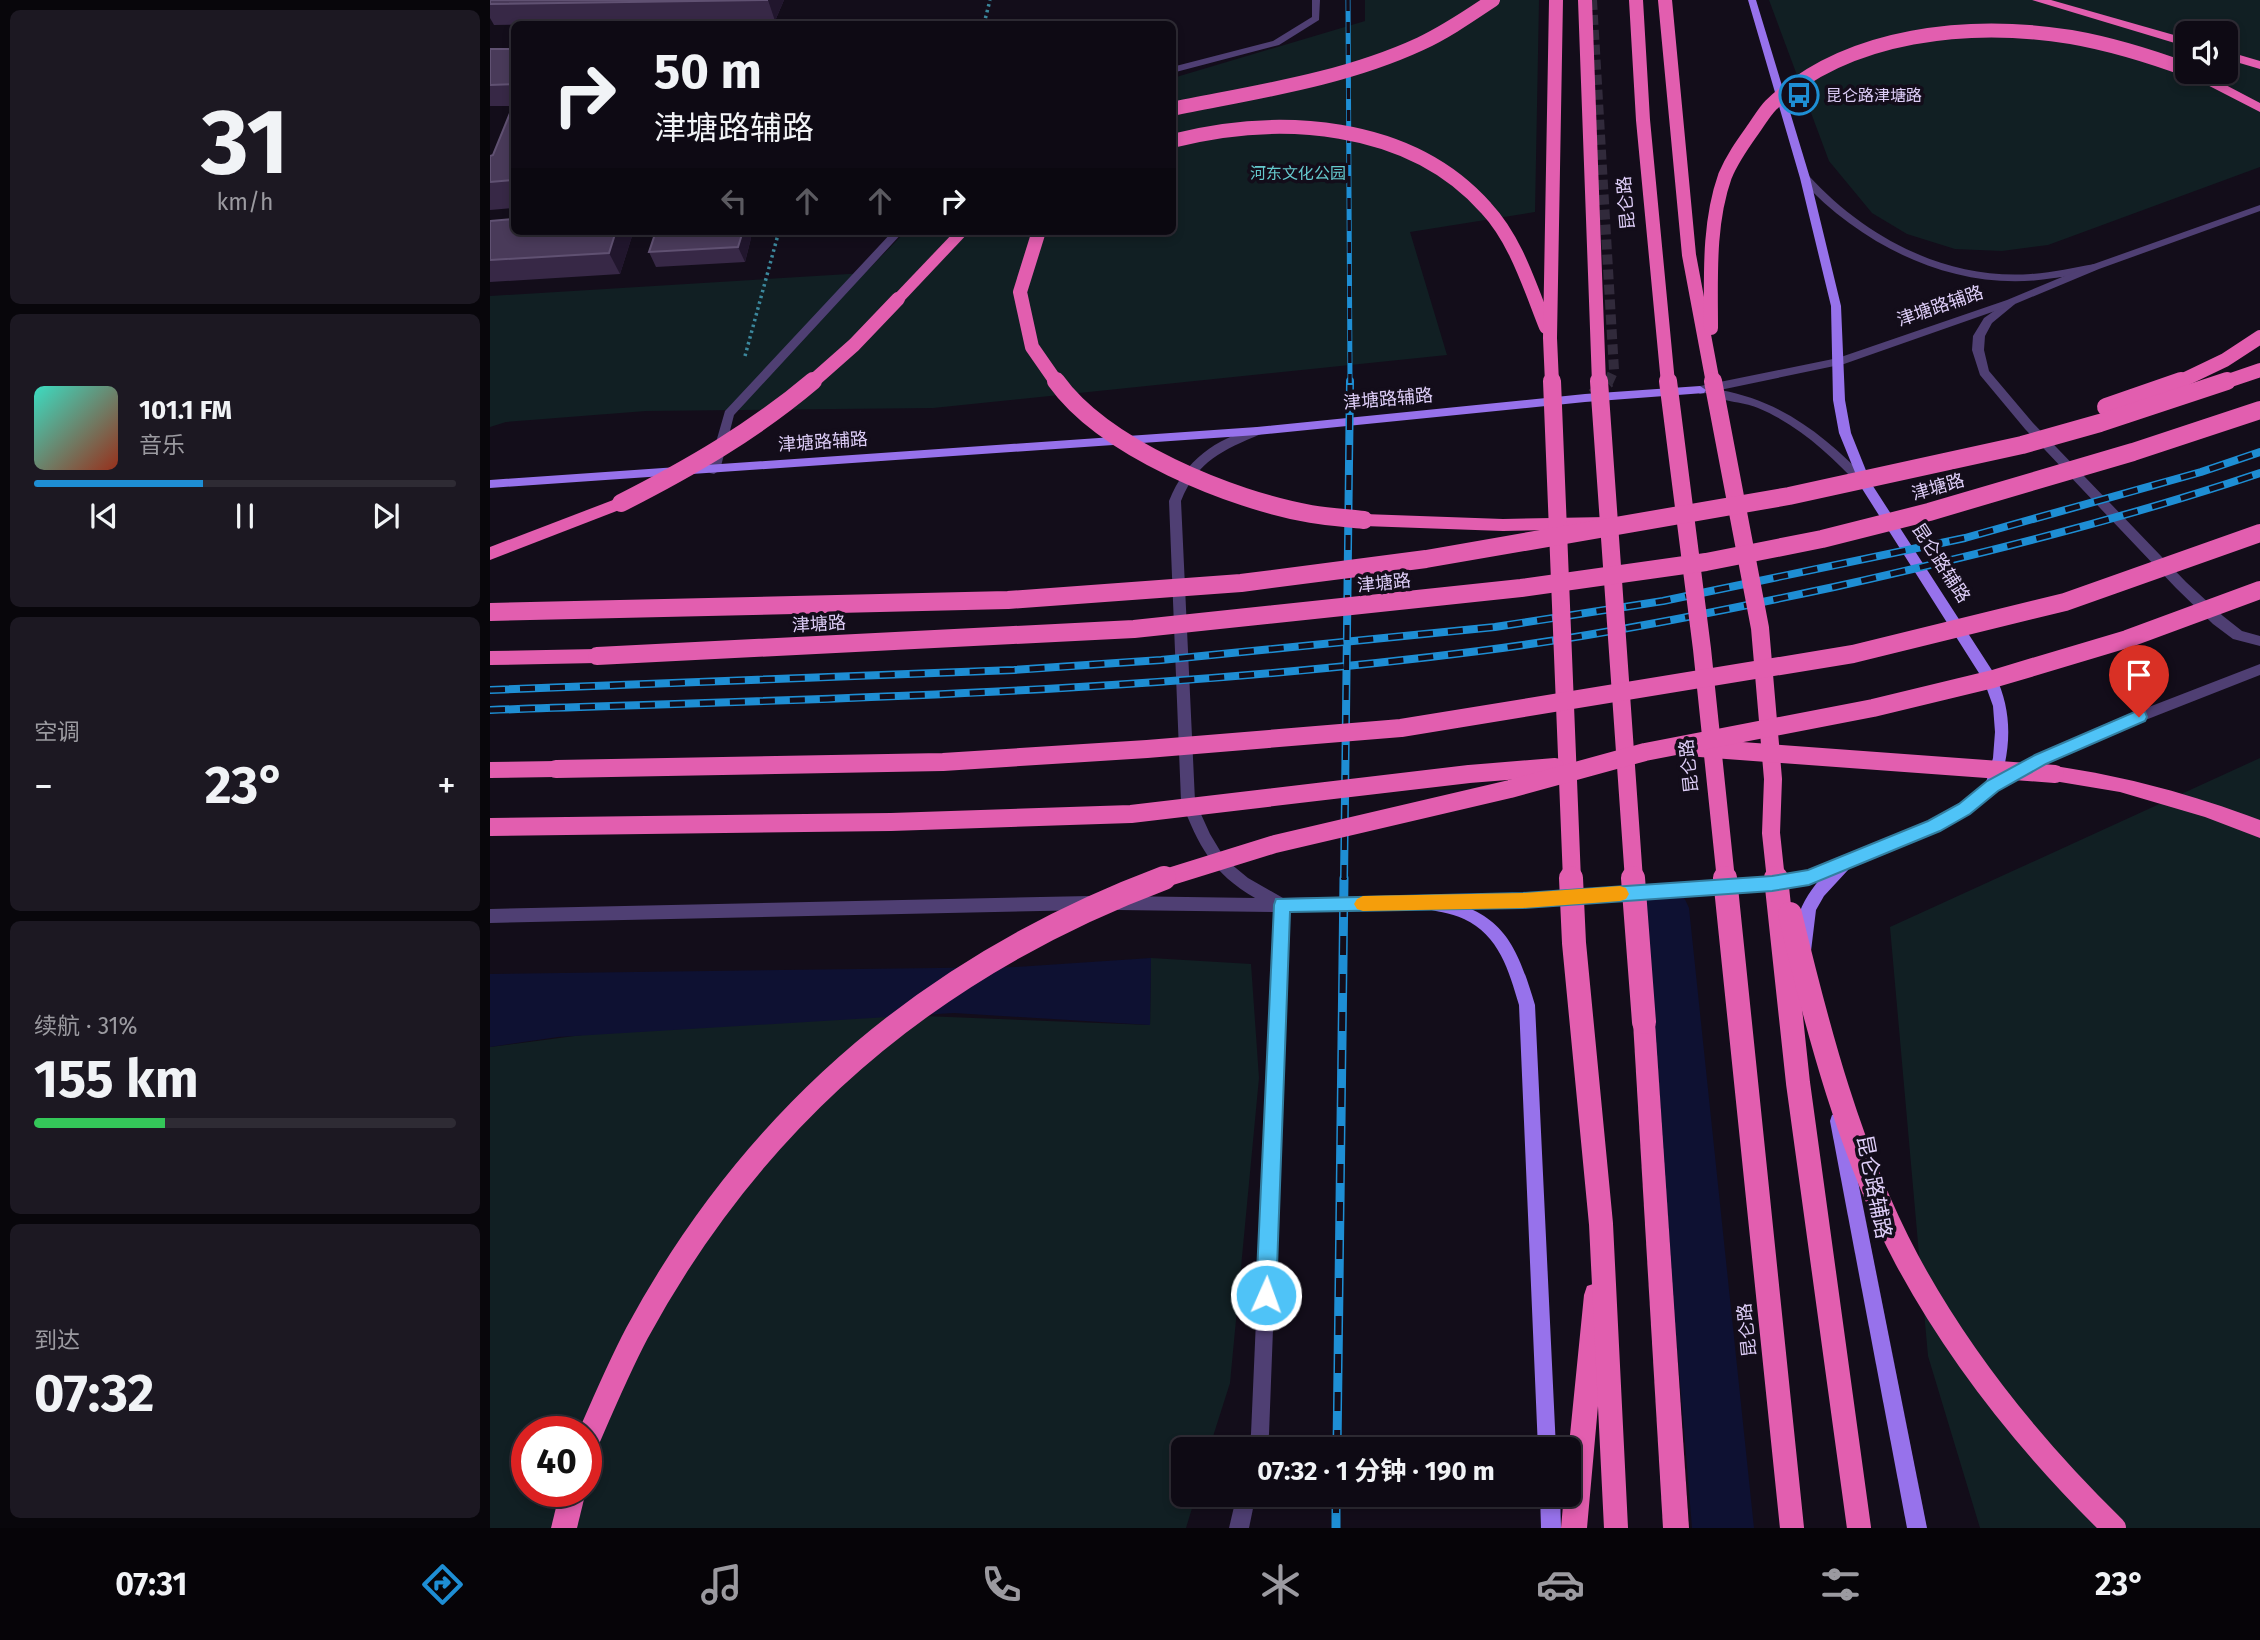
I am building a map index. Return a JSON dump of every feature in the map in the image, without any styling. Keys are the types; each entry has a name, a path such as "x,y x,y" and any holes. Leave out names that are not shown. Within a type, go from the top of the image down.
{"highway":[{"path":"1176,108 1320,78 1409,51 1444,34 1493,0"},
{"path":"1556,0 1550,338 1574,943 1601,1224 1616,1528"},
{"name":"昆仑路","path":"1585,0 1601,438 1644,1022 1676,1528"},
{"name":"昆仑路","path":"1636,0 1643,120 1671,413 1702,649 1792,1528"},
{"path":"1665,0 1689,255 1705,382 1760,628 1773,779 1771,833 1798,1083 1859,1528"},
{"path":"2039,0 2175,39"},
{"path":"1705,382 1712,244 1720,190 1732,158 1763,113 1816,71 1868,49 1914,37 2003,31 2087,40 2175,65"},
{"path":"2238,59 2260,65"},
{"path":"2215,84 2260,108"},
{"path":"1176,140 1243,128 1295,128 1382,142 1435,165 1460,182 1486,207 1507,237 1550,338"},
{"path":"490,554 621,503 700,462 762,421 833,366 959,235"},
{"path":"1037,235 1029,249 1023,271 1022,298 1025,326 1040,360 1086,414 1125,443 1167,467 1248,499 1329,519 1503,525 1657,521"},
{"path":"1945,460 2123,402 2183,379 2233,355 2260,337"},
{"path":"490,612 1008,600 1241,583 1426,559 1657,521 1788,496 2022,445 2260,370"},
{"name":"津塘路","path":"490,658 597,656 1134,629 1508,590 1706,562 1822,540 1929,512 2133,452 2260,411"},
{"path":"490,770 943,762 1147,749 1401,728 1853,654 2065,602 2260,533"},
{"path":"599,1416 643,1323 677,1267 750,1167 829,1082 879,1036 954,985 1069,918 1146,886 1230,856 1399,813 1490,794 1671,746 1900,703 2041,667 2166,628 2260,590"},
{"path":"1671,746 2055,774 2120,783 2208,809 2260,829"},
{"path":"490,827 891,822 1131,814 1469,774 1601,763"},
{"path":"1771,833 1794,933 1826,1047 1870,1177 1898,1242 1953,1336 1990,1387 2079,1494 2114,1528"},
{"path":"1574,1528 1601,1224"},
{"path":"564,1528 569,1507"}],"main road":[{"name":"昆仑路辅路","path":"1752,0 1805,178 1836,306 1840,361 1839,400 1845,433 1865,484 1990,680 2000,702 2004,725 2001,760 1992,786"},
{"name":"津塘路辅路","path":"490,484 1257,430 1586,398 1705,382"},
{"name":"昆仑路辅路","path":"1843,865 1814,895 1808,910 1805,938 1917,1528"},
{"path":"1426,902 1464,911 1492,930 1504,943 1514,963 1528,1005 1547,1437"},
{"path":"1550,1507 1551,1528"}],"street":[{"path":"1176,69 1276,43 1316,18 1316,0"},
{"path":"1805,178 1822,199 1858,228 1903,252 1927,261 1958,270 2020,278 2095,267"},
{"name":"津塘路辅路","path":"1705,382 1840,361 2011,302 2095,267 2260,208"},
{"path":"713,470 729,414 895,235"},
{"path":"2011,302 1988,321 1979,336 1978,350 1984,372 2029,426 2181,585 2238,635 2260,641"},
{"path":"1705,382 1727,394 1784,414 1813,432 1865,484"},
{"path":"1257,430 1222,445 1198,461 1182,482 1175,501 1188,801 1218,864 1245,886 1282,905"},
{"path":"490,916 1124,903 1282,905 1523,900 1772,883 1809,877 1934,826 1964,809 1992,786 2041,760 2115,726 2260,669"},
{"path":"1259,1437 1282,905"},
{"path":"1239,1528 1244,1507"}],"path":[{"path":"985,21 990,0"},
{"path":"729,414 778,235"}],"green space":[{"name":"河东文化公园","path":"1365,0 1539,0 1535,212 1410,232 1447,355 933,408 646,411 506,422 490,427 490,296 865,273 902,235 1176,235 1176,77 1365,21"},
{"path":"1769,0 2260,0 2260,167 2048,245 2002,251 1955,249 1907,234 1872,213 1829,161"},
{"path":"2260,758 2260,1528 1980,1528 1928,1356 1890,927"},
{"path":"1151,958 1251,964 1259,1078 1230,1383 1213,1437 1171,1437 1171,1507 1192,1507 1186,1528 490,1528 490,1047 772,1010 1150,1025"}],"shaded area":[{"path":"1151,958 1150,1025 954,1013 558,1037 490,1047 490,974 1015,967"}],"building":[{"path":"490,0 768,0 490,4"},
{"path":"490,49 511,49 511,84 490,85"},
{"path":"510,113 511,180 490,182 490,156 493,155"},
{"path":"511,219 511,235 615,235 609,253 490,260 490,221"},
{"path":"655,235 742,235 738,247 649,252"}],"waterway":[{"path":"1665,908 1723,1528"}],"tunnel":[{"path":"1592,0 1614,370 1609,381"},
{"path":"1593,395 1609,381"}],"railway":[{"path":"1348,0 1350,382"},
{"path":"1347,642 1350,382"},
{"path":"1347,642 1495,627 1663,601 1965,538 2201,472 2260,452"},
{"path":"1347,666 1568,638 1790,596 1995,549 2101,521 2260,473"},
{"path":"490,690 1014,670 1161,660 1347,642"},
{"path":"1347,642 1347,666"},
{"path":"490,710 985,692 1347,666"},
{"path":"1344,880 1347,666"},
{"path":"1337,1437 1344,878"},
{"path":"1336,1507 1336,1528"}],"slow traffic":[{"path":"1363,904 1523,900 1620,894"}],"place":[{"name":"昆仑路津塘路","path":"1799,95"}],"route":[{"path":"1266,1295 1282,905 1523,900 1772,883 1809,877 1934,826 1964,809 1992,786 2041,760 2139,717"}]}
